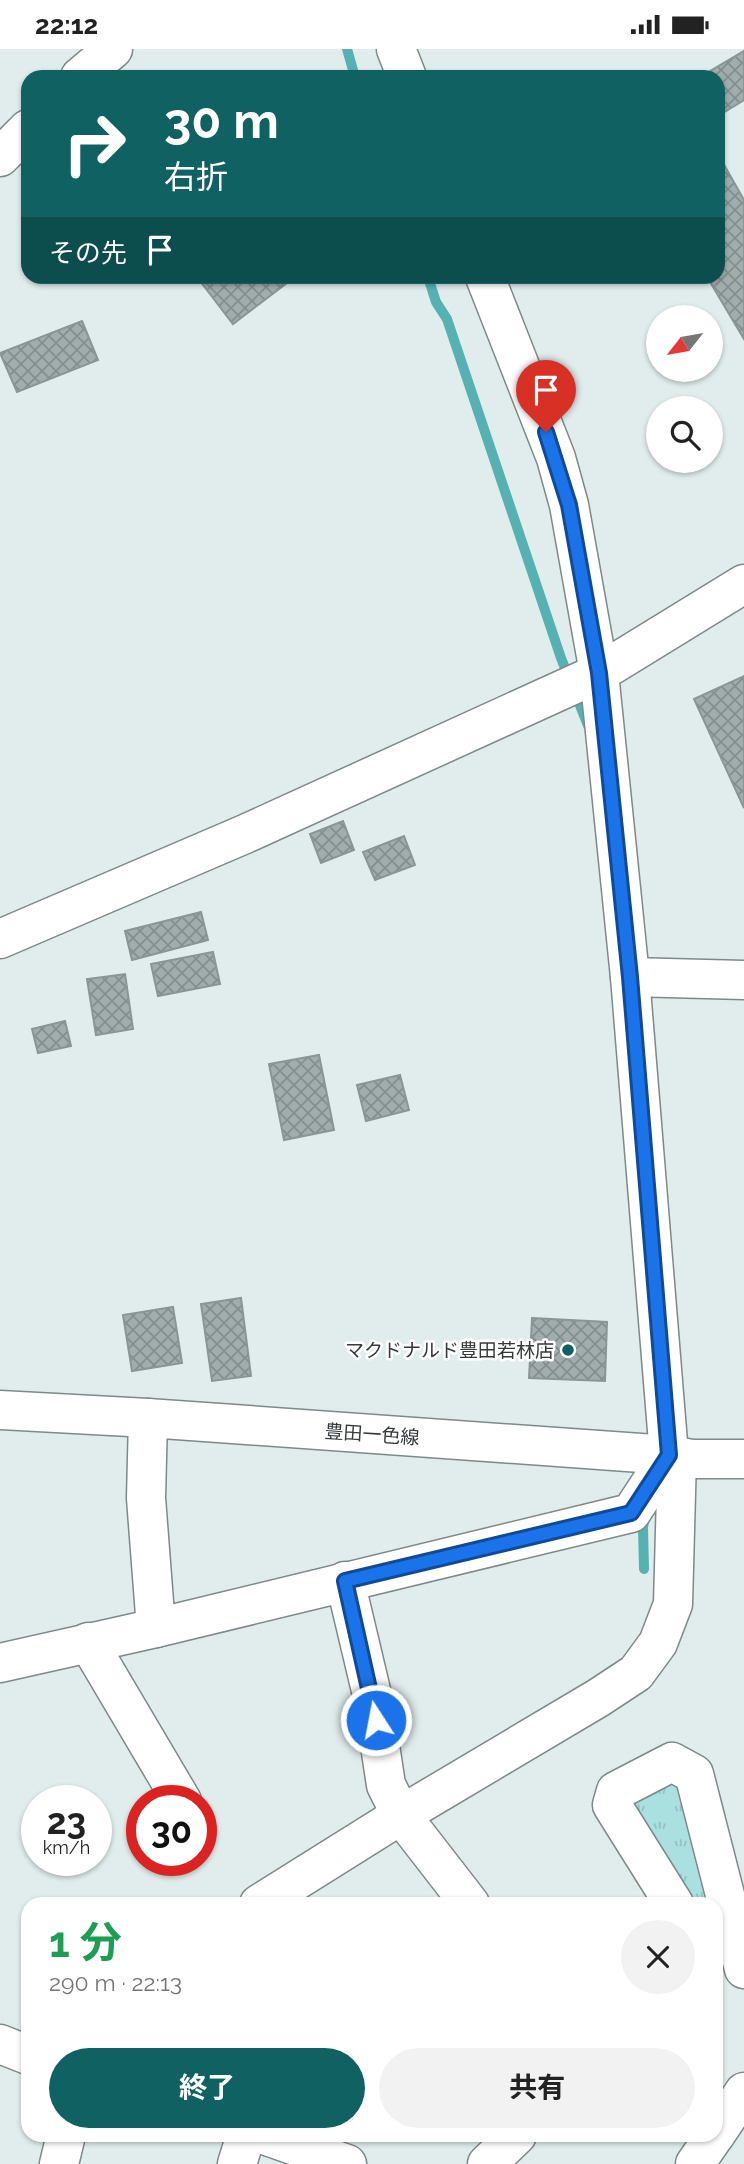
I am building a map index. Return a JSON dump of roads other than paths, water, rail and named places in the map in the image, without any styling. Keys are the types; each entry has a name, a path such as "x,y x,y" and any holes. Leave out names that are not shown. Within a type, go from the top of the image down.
{"street":[{"path":"88,70 113,49"},
{"path":"396,49 404,70"},
{"path":"0,156 21,136"},
{"path":"270,1897 636,1673 659,1643 673,1604 673,1456 630,977 599,673 566,493 556,458 488,284"},
{"path":"0,939 244,834 599,673 744,584"},
{"path":"630,977 744,979"},
{"name":"豊田一色線","path":"0,1410 148,1418 692,1459 744,1459"},
{"path":"148,1418 146,1498 156,1628"},
{"path":"0,1663 631,1513 673,1456"},
{"path":"345,1581 373,1699 386,1785 401,1815 465,1897"},
{"path":"88,1642 173,1785"},
{"path":"670,1897 612,1805 616,1791 672,1762 694,1774 744,1969"},
{"path":"723,1971 744,1983"},
{"path":"0,2044 21,2052"},
{"path":"723,2122 744,2092"},
{"path":"59,2164 64,2142"},
{"path":"237,2164 244,2142"},
{"path":"284,2142 347,2164"},
{"path":"487,2164 510,2142"},
{"path":"695,2164 710,2142"}],"waterway":[{"path":"347,49 353,70"},
{"path":"430,284 436,302 447,319 561,658 589,728"},
{"path":"644,1569 643,1527 646,1513"}],"place":[{"name":"マクドナルド豊田若林店","path":"568,1350"}]}
